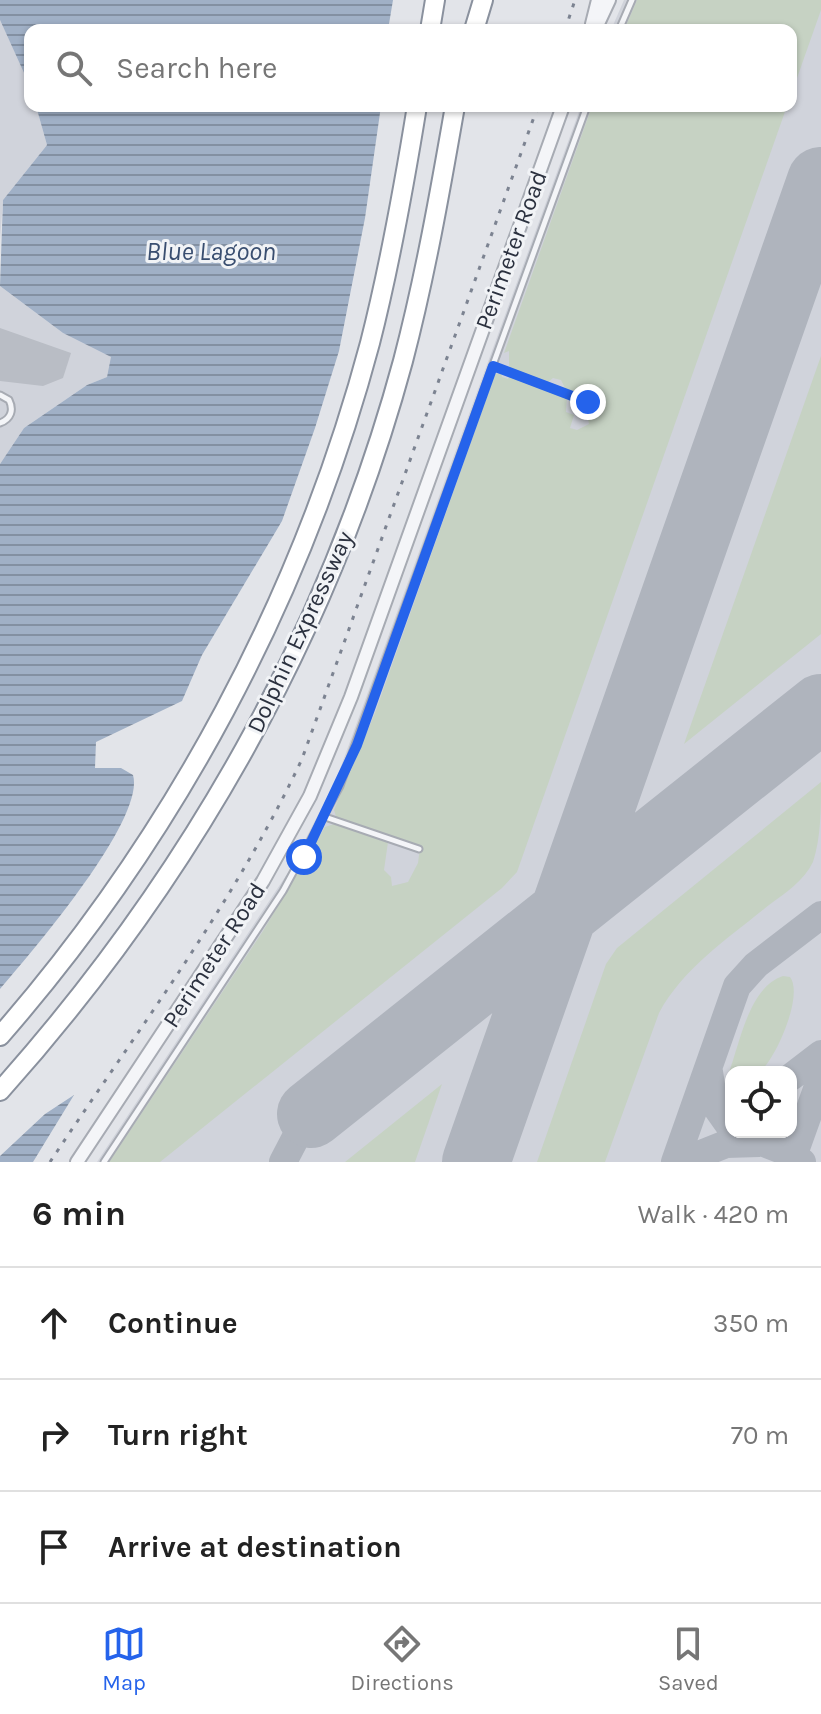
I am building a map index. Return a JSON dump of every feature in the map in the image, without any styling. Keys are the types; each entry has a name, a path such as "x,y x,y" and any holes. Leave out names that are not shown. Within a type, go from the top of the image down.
{"highway":[{"path":"430,24 434,0"},
{"path":"468,24 472,0"},
{"path":"476,24 483,0"},
{"name":"Dolphin Expressway","path":"0,1036 68,953 129,868 192,770 245,671 302,545 346,422 372,333 394,237 416,112"},
{"name":"Dolphin Expressway","path":"0,1091 82,994 162,885 223,790 293,657 350,523 394,391 427,263 454,112"},
{"path":"0,1019 68,953"}],"street":[{"path":"593,24 598,0"},
{"path":"595,24 609,0"},
{"name":"Perimeter Road","path":"77,1162 263,881 310,796 351,697 561,112"}],"lane":[{"path":"622,24 632,0"},
{"path":"104,1162 283,891 325,817 357,745 585,112"},
{"path":"493,366 588,402"},
{"path":"0,395 9,400 12,409 9,418 0,423"},
{"path":"325,817 419,849"}],"shaded area":[{"path":"624,0 821,0 821,1162 97,1162 289,871 336,780 579,112 797,112 797,24 614,24"},
{"path":"0,20 24,71 24,112 38,112 47,145 3,200 0,240"},
{"path":"0,286 63,333 111,357 112,366 107,377 87,385 24,428 0,464"}],"green space":[{"path":"637,0 821,0 821,10 797,78 797,24 627,24"},
{"path":"590,112 785,112 517,872 502,888 160,1162 109,1162 263,931 325,827 334,824 388,842 384,870 391,877 392,886 408,882 418,863 420,848 337,820 334,810 375,713 495,374 501,373 508,379 510,375 567,397 566,412 574,415 570,428 577,430 589,424 586,409 590,400 566,390 561,380 553,378 547,383 514,371 509,366 509,351 504,353"},
{"path":"821,356 821,634 684,744"},
{"path":"821,782 819,833 813,862 794,886 694,967 669,997 659,1013 605,1162 537,1162 606,964 617,948"},
{"path":"783,976 790,977 793,986 791,1011 780,1041 765,1066 731,1066 747,1017 771,982"},
{"path":"442,1084 415,1162 345,1162"}],"water":[{"path":"0,0 393,0 389,24 24,24 24,73 0,20"},
{"name":"Blue Lagoon","path":"38,112 380,112 365,218 339,351 282,521 202,655 182,701 96,742 95,768 121,768 133,775 132,795 122,822 60,917 0,989 0,464 24,428 87,385 107,377 111,357 63,333 0,286 3,200 47,145"},
{"path":"74,1095 33,1162 0,1162 0,1156 45,1114"}],"building":[{"path":"0,328 71,353 63,378 43,386 0,381"}],"taxiway":[{"path":"675,1162 737,986 756,965 821,915"},
{"path":"797,1072 821,1054"},
{"path":"709,1072 714,1104 725,1120"},
{"path":"791,1162 821,1078"},
{"path":"283,1162 296,1137 324,1104"},
{"path":"751,1138 802,1162"},
{"path":"691,1158 726,1144 759,1143"}],"runway":[{"path":"476,1162 821,181"},
{"path":"311,1114 821,708"}],"railway":[{"path":"567,24 575,0"},
{"path":"50,1162 216,915 276,812 302,759 536,112"}],"route":[{"path":"304,857 357,745 493,366 588,402"}]}
